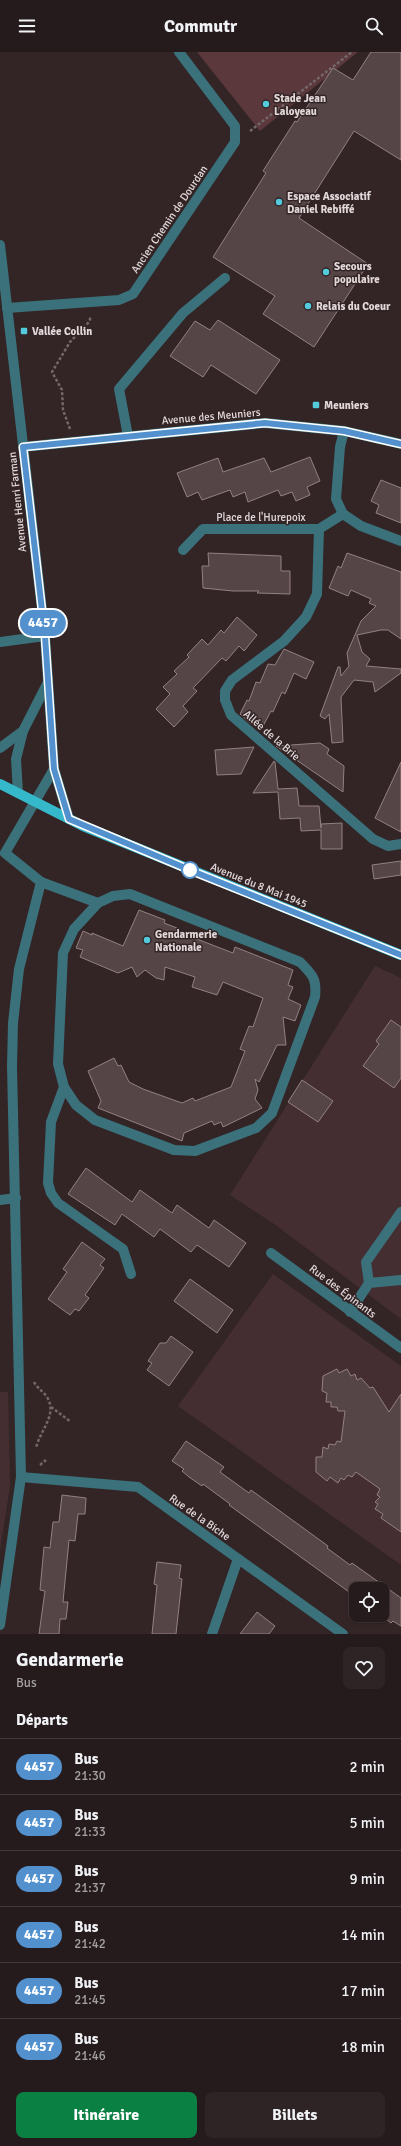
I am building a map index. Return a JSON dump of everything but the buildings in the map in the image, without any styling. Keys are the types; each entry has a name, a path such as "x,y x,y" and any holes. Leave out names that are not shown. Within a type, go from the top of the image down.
{"main road":[{"name":"Avenue du 8 Mai 1945","path":"0,784 69,819 204,876 401,955"}],"street":[{"path":"179,52 235,126 235,142"},
{"name":"Ancien Chemin de Dourdan","path":"7,308 119,300 133,294 235,142"},
{"name":"Avenue Henri Farman","path":"0,245 45,636 47,684 54,769 69,819"},
{"path":"128,436 119,389 183,313 225,278"},
{"name":"Avenue des Meuniers","path":"23,447 265,423 344,431 401,444"},
{"path":"344,431 340,447 336,499 343,514 361,526 401,541"},
{"name":"Place de l'Hurepoix","path":"183,550 203,530 319,529 343,514"},
{"name":"Allée de la Brie","path":"319,529 317,594 306,617 284,641 232,680 225,691 225,700 231,716 373,839 388,846 401,844"},
{"path":"0,642 45,636"},
{"name":"Avenue Henri Farman","path":"18,793 16,759 23,732 47,684"},
{"name":"Avenue Henri Farman","path":"0,748 23,732"},
{"path":"54,769 5,853 41,882 98,903"},
{"path":"0,1625 22,1477 13,1023 19,968 41,882"},
{"path":"130,894 300,962 312,974 316,984 316,997 272,1114 256,1128 196,1151 174,1150 95,1120 76,1105 64,1086 58,1064 63,953 74,929 98,903 113,896 130,894"},
{"path":"64,1086 51,1122 48,1183 51,1193 58,1202 123,1249 131,1274"},
{"path":"0,1200 16,1198"},
{"path":"350,1312 369,1283 366,1262 401,1212"},
{"name":"Rue des Épinants","path":"271,1253 401,1348"},
{"path":"369,1283 401,1280"},
{"name":"Rue de la Biche","path":"22,1477 138,1487 343,1634"},
{"path":"212,1634 238,1559"}],"path":[{"path":"235,142 352,52"},
{"path":"75,442 63,410 62,390 52,372 70,342 90,322 94,302"},
{"path":"31,1376 36,1385 46,1396 51,1407 71,1422"},
{"path":"35,1451 43,1428 50,1416 51,1407"},
{"path":"36,1462 38,1466 39,1478"}],"shaded area":[{"name":"Stade Jean Laloyeau","path":"197,52 358,52 260,131"},
{"path":"375,966 401,978 401,1319 274,1224 230,1195"},
{"path":"273,1274 401,1366 401,1565 178,1406"},
{"path":"0,1392 8,1392 10,1486 0,1551"}],"bus line":[{"name":"4457","path":"401,444 344,431 265,423 23,447 40,605 45,636 47,684 54,769 69,819 197,873 401,955"}],"place":[{"name":"Stade Jean Laloyeau","path":"266,104"},
{"name":"Espace Associatif Daniel Rebiffé","path":"279,202"},
{"name":"Secours populaire","path":"326,272"},
{"name":"Relais du Coeur","path":"308,306"},
{"name":"Vallée Collin","path":"24,331"},
{"name":"Meuniers","path":"316,405"},
{"name":"Gendarmerie Nationale","path":"147,940"}]}
